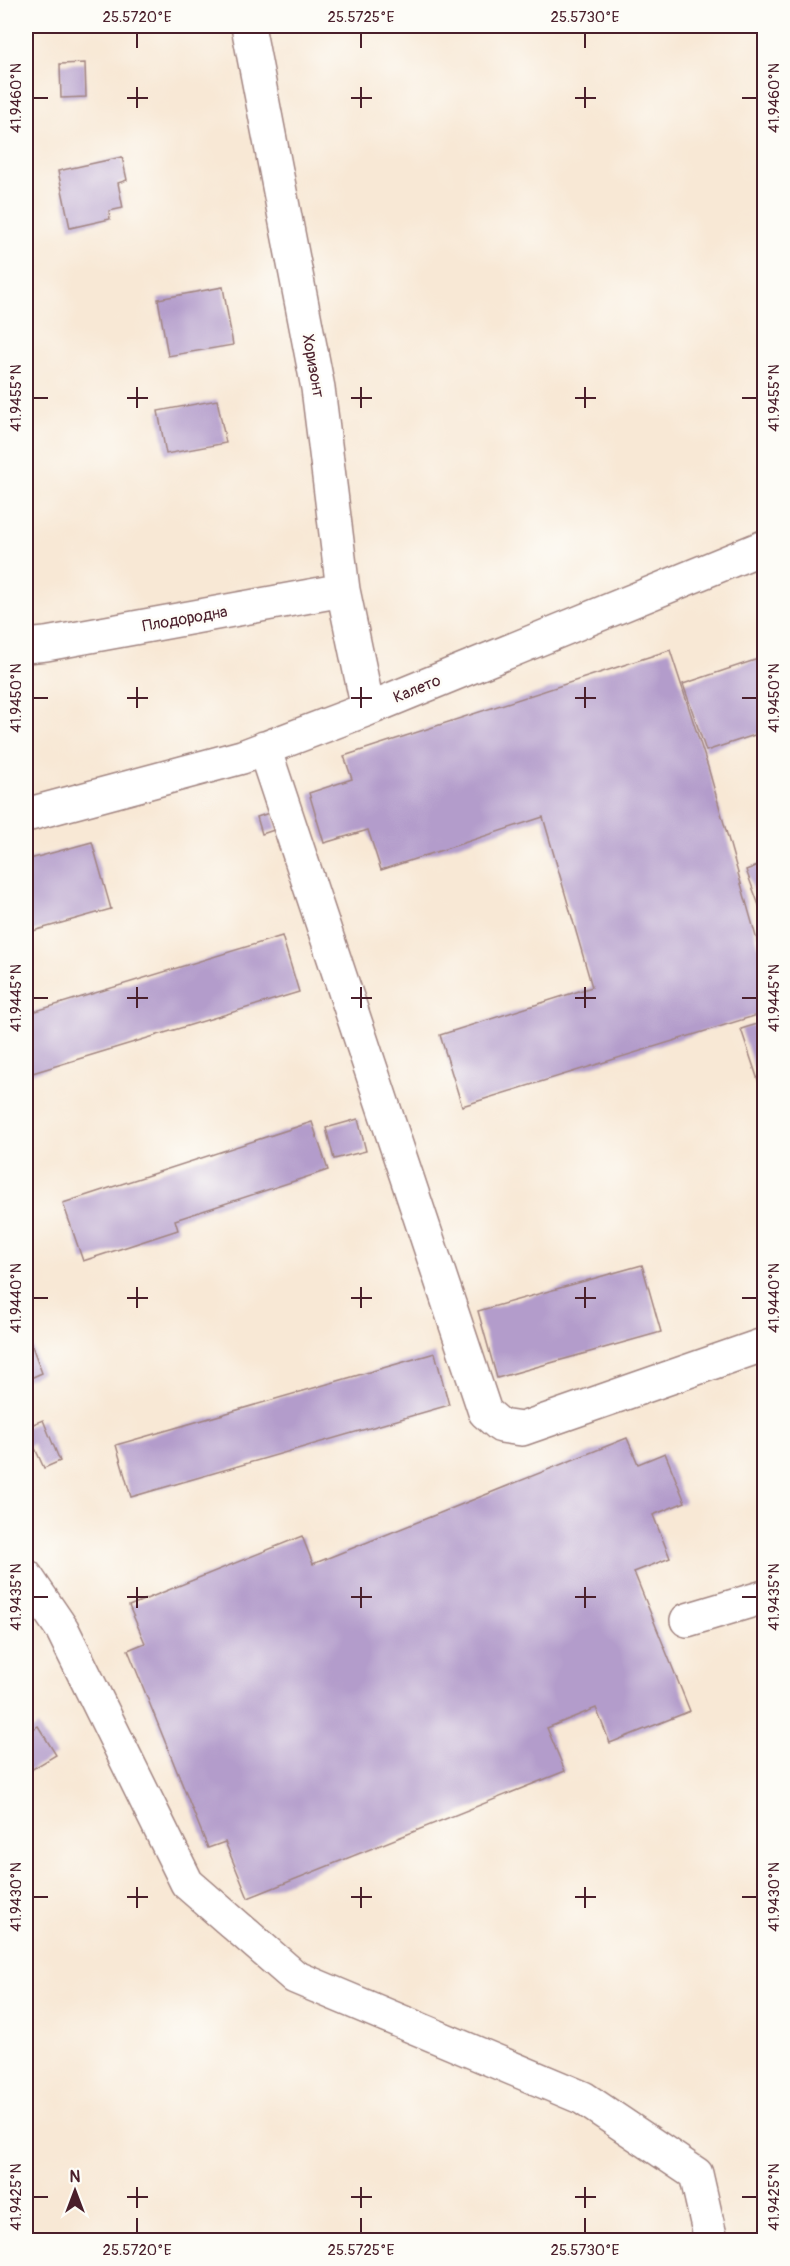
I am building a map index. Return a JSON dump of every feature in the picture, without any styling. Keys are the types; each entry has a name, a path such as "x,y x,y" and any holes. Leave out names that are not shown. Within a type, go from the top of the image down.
{"street":[{"name":"Хоризонт","path":"248,26 318,388 343,590 368,709"},
{"name":"Калето","path":"26,815 242,756 368,709 765,547"},
{"name":"Плодородна","path":"26,646 343,590"},
{"path":"264,748 485,1412 501,1426 522,1429 760,1346 765,1347"},
{"path":"26,1576 62,1629 187,1883 296,1977 583,2098 696,2174 711,2241"},
{"path":"687,1620 765,1597"}],"building":[{"path":"85,63 86,97 61,98 60,64"},
{"path":"122,157 127,180 118,183 123,208 109,211 110,219 70,228 58,171"},
{"path":"223,287 233,345 168,356 158,299"},
{"path":"217,400 226,443 166,454 158,411"},
{"path":"670,650 708,767 764,965 764,1013 462,1106 440,1035 592,987 543,817 381,870 368,830 324,843 309,793 352,779 344,756"},
{"path":"764,657 764,732 706,751 683,684"},
{"path":"272,812 277,829 262,834 257,817"},
{"path":"92,842 111,909 26,933 26,860"},
{"path":"764,863 764,919 746,870"},
{"path":"282,936 299,992 26,1075 26,1014"},
{"path":"764,1022 764,1085 760,1086 741,1029"},
{"path":"358,1119 366,1151 334,1159 326,1128"},
{"path":"312,1122 328,1170 175,1220 178,1230 83,1261 63,1203"},
{"path":"642,1265 661,1332 497,1378 478,1311"},
{"path":"26,1330 42,1373 26,1380"},
{"path":"435,1353 449,1405 131,1497 116,1445"},
{"path":"43,1420 60,1461 44,1468 33,1444 26,1447 26,1427"},
{"path":"627,1438 638,1464 665,1453 685,1502 653,1515 670,1558 634,1572 690,1711 610,1743 596,1708 547,1728 565,1771 248,1898 225,1842 208,1848 128,1650 145,1643 129,1606 302,1536 313,1564"},
{"path":"38,1726 56,1755 26,1773 26,1734"}]}
